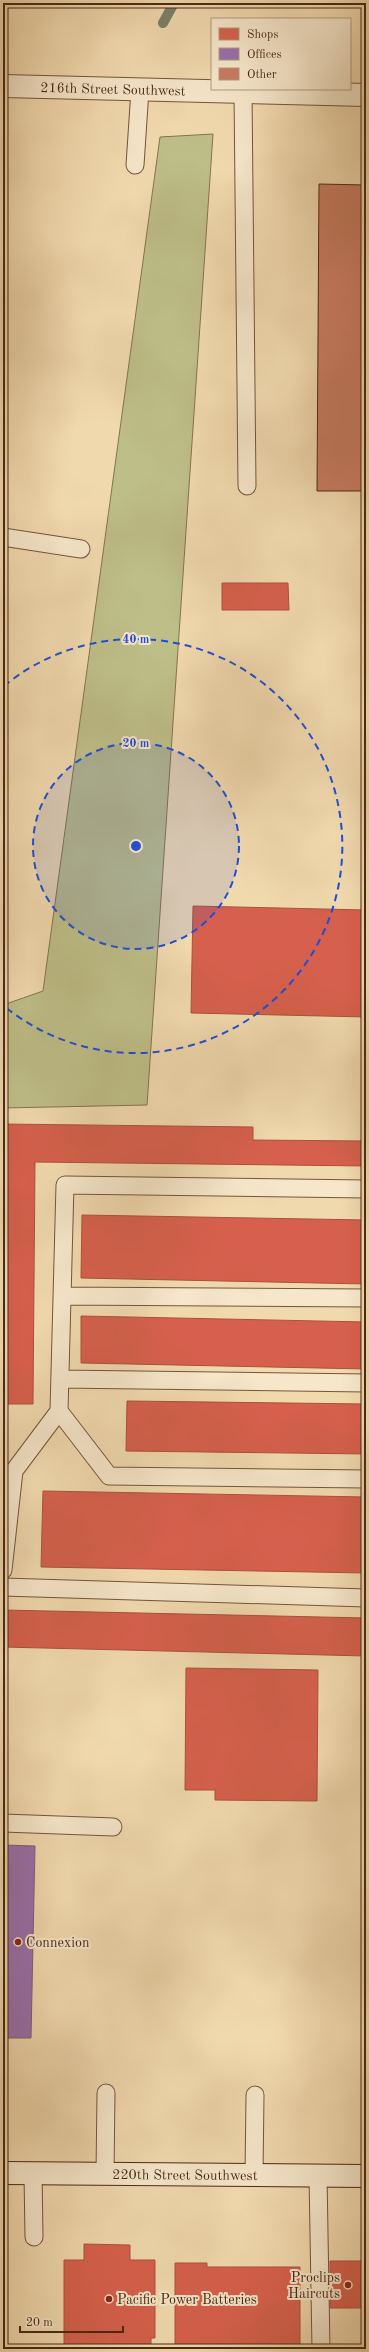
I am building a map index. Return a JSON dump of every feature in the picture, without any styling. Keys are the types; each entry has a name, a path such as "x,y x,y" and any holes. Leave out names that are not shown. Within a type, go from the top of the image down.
{"main road":[{"name":"216th Street Southwest","path":"3,86 366,95"},
{"name":"220th Street Southwest","path":"3,2173 366,2176"}],"lane":[{"path":"135,165 140,90"},
{"path":"242,92 247,486"},
{"path":"3,537 81,549"},
{"path":"3,1570 14,1471 59,1411 65,1185 366,1189"},
{"path":"62,1296 366,1298"},
{"path":"60,1379 366,1383"},
{"path":"59,1411 109,1476 366,1479"},
{"path":"3,1587 366,1598"},
{"path":"3,1823 113,1827"},
{"path":"104,2174 106,2093"},
{"path":"254,2175 255,2095"},
{"path":"33,2173 34,2237"},
{"path":"318,2175 321,2349"}],"green space":[{"path":"213,134 147,1105 3,1108 3,1005 43,991 160,137"}],"building: Shops":[{"path":"222,583 288,583 289,610 222,610"},
{"path":"193,906 366,910 366,1017 191,1013"},
{"path":"3,1124 253,1127 253,1140 366,1141 366,1166 35,1162 33,1404 3,1404"},
{"path":"82,1215 366,1220 366,1284 81,1278"},
{"path":"81,1316 366,1322 366,1369 81,1363"},
{"path":"127,1401 366,1404 366,1454 126,1451"},
{"path":"43,1491 366,1497 366,1573 41,1567"},
{"path":"3,1610 366,1618 366,1656 3,1647"},
{"path":"186,1668 318,1670 317,1801 215,1800 215,1790 185,1790"},
{"name":"Pacific Power Batteries","path":"84,2244 130,2245 130,2260 155,2260 155,2338 151,2338 151,2349 68,2349 68,2347 64,2347 64,2260 84,2260"},
{"name":"Proclips Haircuts","path":"330,2261 366,2261 366,2308 330,2308"},
{"path":"175,2263 207,2263 207,2267 300,2267 300,2349 175,2349"}],"building: Offices":[{"name":"Connexion","path":"3,1845 35,1846 31,2038 3,2038"}],"building: Other":[{"path":"319,184 366,185 366,491 317,491"}],"waterway":[{"path":"163,23 174,3"}],"place":[{"name":"Connexion","path":"18,1942"},
{"name":"Proclips Haircuts","path":"348,2285"},
{"name":"Pacific Power Batteries","path":"109,2299"}]}
